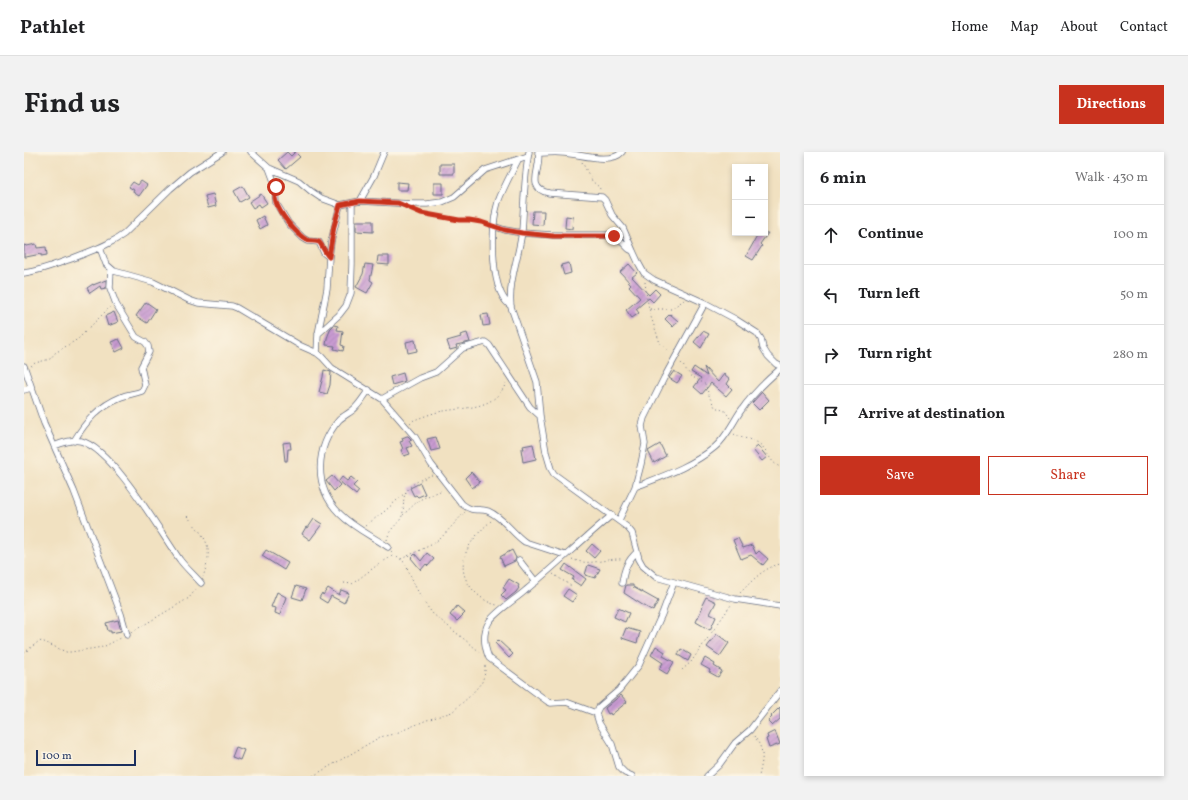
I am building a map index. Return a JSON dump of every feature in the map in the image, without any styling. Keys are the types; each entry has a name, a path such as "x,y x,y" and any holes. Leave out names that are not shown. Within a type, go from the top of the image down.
{"street":[{"path":"24,268 27,272 47,267 100,248 124,234 170,189 190,172 213,155 222,152"},
{"path":"251,152 269,168 294,178 321,198 340,205 360,201 413,204 442,202 454,197 485,170 518,160 528,154"},
{"path":"360,201 374,176 384,152"},
{"path":"622,152 616,157 596,158 580,154 538,153 539,159 535,177 536,184 541,190 549,193 602,197 605,200 612,216 623,228 644,273 654,280 705,303 757,333 768,356 780,366"},
{"path":"528,154 522,233 512,276 510,294 511,307 537,382 540,416 550,469 557,477 573,489 619,520 632,533 643,566 656,577 735,599 780,606"},
{"path":"511,307 503,297 497,281 494,262 493,226 497,204 518,160"},
{"path":"269,168 275,184 276,203 290,224 303,238 308,241 318,242 321,244 324,253 329,257"},
{"path":"318,334 346,306 351,293 352,203"},
{"path":"317,352 318,334 327,289 329,257 334,226 340,205"},
{"path":"493,226 522,233 553,236 614,236 619,238 629,249 633,251"},
{"path":"100,248 106,264 111,269 153,282 194,301 237,308 301,346 317,352 332,368 382,399 407,426 438,473 462,504 468,509 488,511 496,516 525,542 565,555"},
{"path":"74,441 86,422 102,408 120,397 142,391 145,385 141,367 149,352 148,346 145,342 136,337 116,304 110,288 111,269"},
{"path":"619,520 635,487 645,444 642,426 644,418 705,303"},
{"path":"382,399 420,378 436,372 463,348 483,342 489,344 531,408 540,416"},
{"path":"25,368 31,388 74,491 121,614 127,635"},
{"path":"635,487 677,472 715,447 747,402 780,369"},
{"path":"24,390 31,388"},
{"path":"369,390 356,408 345,415 336,425 324,449 320,461 320,472 322,483 333,505 341,514 359,529 388,547"},
{"path":"54,446 80,441 108,460 136,495 180,560 200,583"},
{"path":"596,713 566,702 547,701 487,657 484,641 487,626 493,617 536,582 612,515"},
{"path":"622,583 625,570 630,560 638,552"},
{"path":"519,560 536,582"},
{"path":"632,776 625,773 619,767 612,744 599,723 596,713 599,707 618,690 639,665 662,614 674,582"},
{"path":"707,776 719,765 735,743 750,730 780,691"}],"path":[{"path":"580,154 592,181 600,189 602,197"},
{"path":"412,209 424,214 459,220 474,220 493,226"},
{"path":"644,273 649,309 660,343 676,357 691,376 705,384 712,402 717,408 727,413 732,425 732,431 735,435 748,438 758,443 765,450 772,462 780,467"},
{"path":"649,309 674,308 689,296"},
{"path":"25,368 35,363 50,359 55,352 84,334 103,313 116,304"},
{"path":"407,426 414,420 424,416 443,411 482,405 492,400 504,388 508,373"},
{"path":"359,529 385,511 406,492 412,484 438,473"},
{"path":"314,776 380,737 394,734 427,720 452,712 470,696 482,682 487,657 473,648 433,614 413,582 408,568 388,547 388,533 402,515 419,500 449,487"},
{"path":"402,515 406,492"},
{"path":"401,559 424,549 440,539 468,509"},
{"path":"24,653 38,642 42,641 66,652 103,647 127,635 189,598 200,583 206,568 209,548 201,532 187,516"},
{"path":"496,516 482,529 470,544 464,557 463,571 467,583 477,594 489,603 506,607"},
{"path":"344,583 352,584 395,554"},
{"path":"565,555 578,562 590,563 609,559 630,560"},
{"path":"682,670 695,657 735,599 765,570 780,564"},
{"path":"548,571 571,586"},
{"path":"750,730 762,749 763,756 759,776"}],"building":[{"path":"287,152 291,156 295,152 300,157 286,169 278,160"},
{"path":"440,164 454,164 454,174 440,174"},
{"path":"141,181 147,185 139,196 129,187 133,182 138,185"},
{"path":"397,182 408,183 407,190 397,190"},
{"path":"434,183 443,183 443,194 434,194"},
{"path":"243,186 249,197 240,202 234,191"},
{"path":"213,194 216,206 208,208 205,196"},
{"path":"261,194 267,203 261,207 259,204 253,208 249,202"},
{"path":"533,211 544,211 543,225 532,224"},
{"path":"263,216 267,225 260,229 256,220"},
{"path":"566,216 573,217 572,229 565,228"},
{"path":"356,221 373,221 373,232 356,231"},
{"path":"757,236 766,236 760,244 762,246 753,260 746,256"},
{"path":"36,244 37,248 46,247 47,255 41,256 41,254 24,257 24,245 27,246"},
{"path":"378,256 389,256 389,265 377,264"},
{"path":"569,263 571,273 564,275 561,265"},
{"path":"365,264 373,265 370,280 373,282 367,293 356,287 363,274"},
{"path":"629,264 637,273 632,277 649,295 655,289 660,294 653,302 649,298 636,309 639,313 632,318 626,310 640,298 629,286 631,284 620,272"},
{"path":"106,280 106,288 101,289 100,286 90,293 87,288 93,284"},
{"path":"146,302 156,309 147,323 136,316"},
{"path":"114,312 118,322 108,326 105,316"},
{"path":"488,314 490,325 483,326 481,315"},
{"path":"670,314 678,321 673,327 665,319"},
{"path":"334,325 338,326 337,330 343,331 341,345 344,346 343,351 334,349 335,346 326,345 331,328"},
{"path":"703,331 709,334 701,348 694,342"},
{"path":"467,333 470,342 456,345 457,348 450,350 447,341 461,337 460,335"},
{"path":"119,339 124,348 116,352 111,342"},
{"path":"415,340 417,351 408,353 406,342"},
{"path":"694,367 707,376 704,367 718,382 724,374 730,379 727,384 732,389 726,396 711,383 702,394 694,387 701,378 691,372"},
{"path":"324,370 331,372 330,385 327,394 319,392"},
{"path":"674,371 682,376 677,383 669,378"},
{"path":"403,373 405,381 392,385 390,377"},
{"path":"762,392 769,400 759,410 752,403"},
{"path":"407,436 412,440 409,441 412,446 407,448 410,454 404,456 401,450 403,449 400,442 403,441 402,438"},
{"path":"436,437 440,449 431,451 427,439"},
{"path":"290,442 291,449 288,449 287,461 285,461 283,443"},
{"path":"533,444 536,459 523,462 521,449 524,449 523,446"},
{"path":"660,444 666,456 654,463 648,451"},
{"path":"758,446 767,457 762,461 753,450"},
{"path":"471,472 480,482 472,488 465,478"},
{"path":"332,476 340,485 334,491 326,481"},
{"path":"342,477 347,481 351,477 357,482 353,486 359,491 356,495 339,481"},
{"path":"420,483 425,494 418,497 416,495 414,496 410,488"},
{"path":"314,519 322,524 310,540 302,534 306,527 308,528"},
{"path":"738,538 743,548 752,545 756,554 759,551 768,559 763,565 751,555 741,559 733,540"},
{"path":"592,544 600,551 594,558 586,551"},
{"path":"266,550 288,563 284,570 262,556"},
{"path":"512,550 516,558 515,561 504,566 500,557"},
{"path":"427,553 434,559 428,566 426,564 421,570 411,558 415,554 421,561"},
{"path":"566,564 586,579 581,586 572,580 574,577 562,570"},
{"path":"588,565 600,569 595,578 585,575"},
{"path":"509,579 519,585 519,588 506,600 501,595 506,590 503,588"},
{"path":"626,585 633,585 633,587 658,601 653,611 624,593"},
{"path":"296,586 306,589 302,600 292,597"},
{"path":"328,588 339,595 341,590 349,593 344,603 331,596 327,603 319,598"},
{"path":"568,589 577,595 572,602 563,596"},
{"path":"277,592 286,597 280,615 275,613 276,608 271,607"},
{"path":"706,597 716,602 710,614 716,617 710,630 696,622"},
{"path":"457,606 465,613 457,621 450,615"},
{"path":"618,608 629,613 625,622 614,617"},
{"path":"118,620 121,631 111,633 111,631 108,631 106,623"},
{"path":"626,628 640,632 637,643 622,638"},
{"path":"717,634 729,643 720,656 707,647"},
{"path":"498,640 513,654 509,658 495,643"},
{"path":"656,646 665,652 663,656 674,662 667,674 659,669 663,663 651,655"},
{"path":"681,649 691,655 688,661 678,655"},
{"path":"705,658 715,664 714,666 722,671 718,677 701,665"},
{"path":"621,695 627,702 611,715 610,713 608,714 605,708"},
{"path":"780,707 780,719 772,726 768,722 772,717 771,716"},
{"path":"775,731 780,744 769,748 766,739 768,738 767,735"},
{"path":"236,747 244,750 240,760 232,757"}],"route":[{"path":"276,187 276,203 296,232 308,241 318,242 321,244 324,253 329,257 334,226 340,205 360,201 398,203 421,213 459,220 481,222 505,230 522,233 553,236 614,236"}]}
